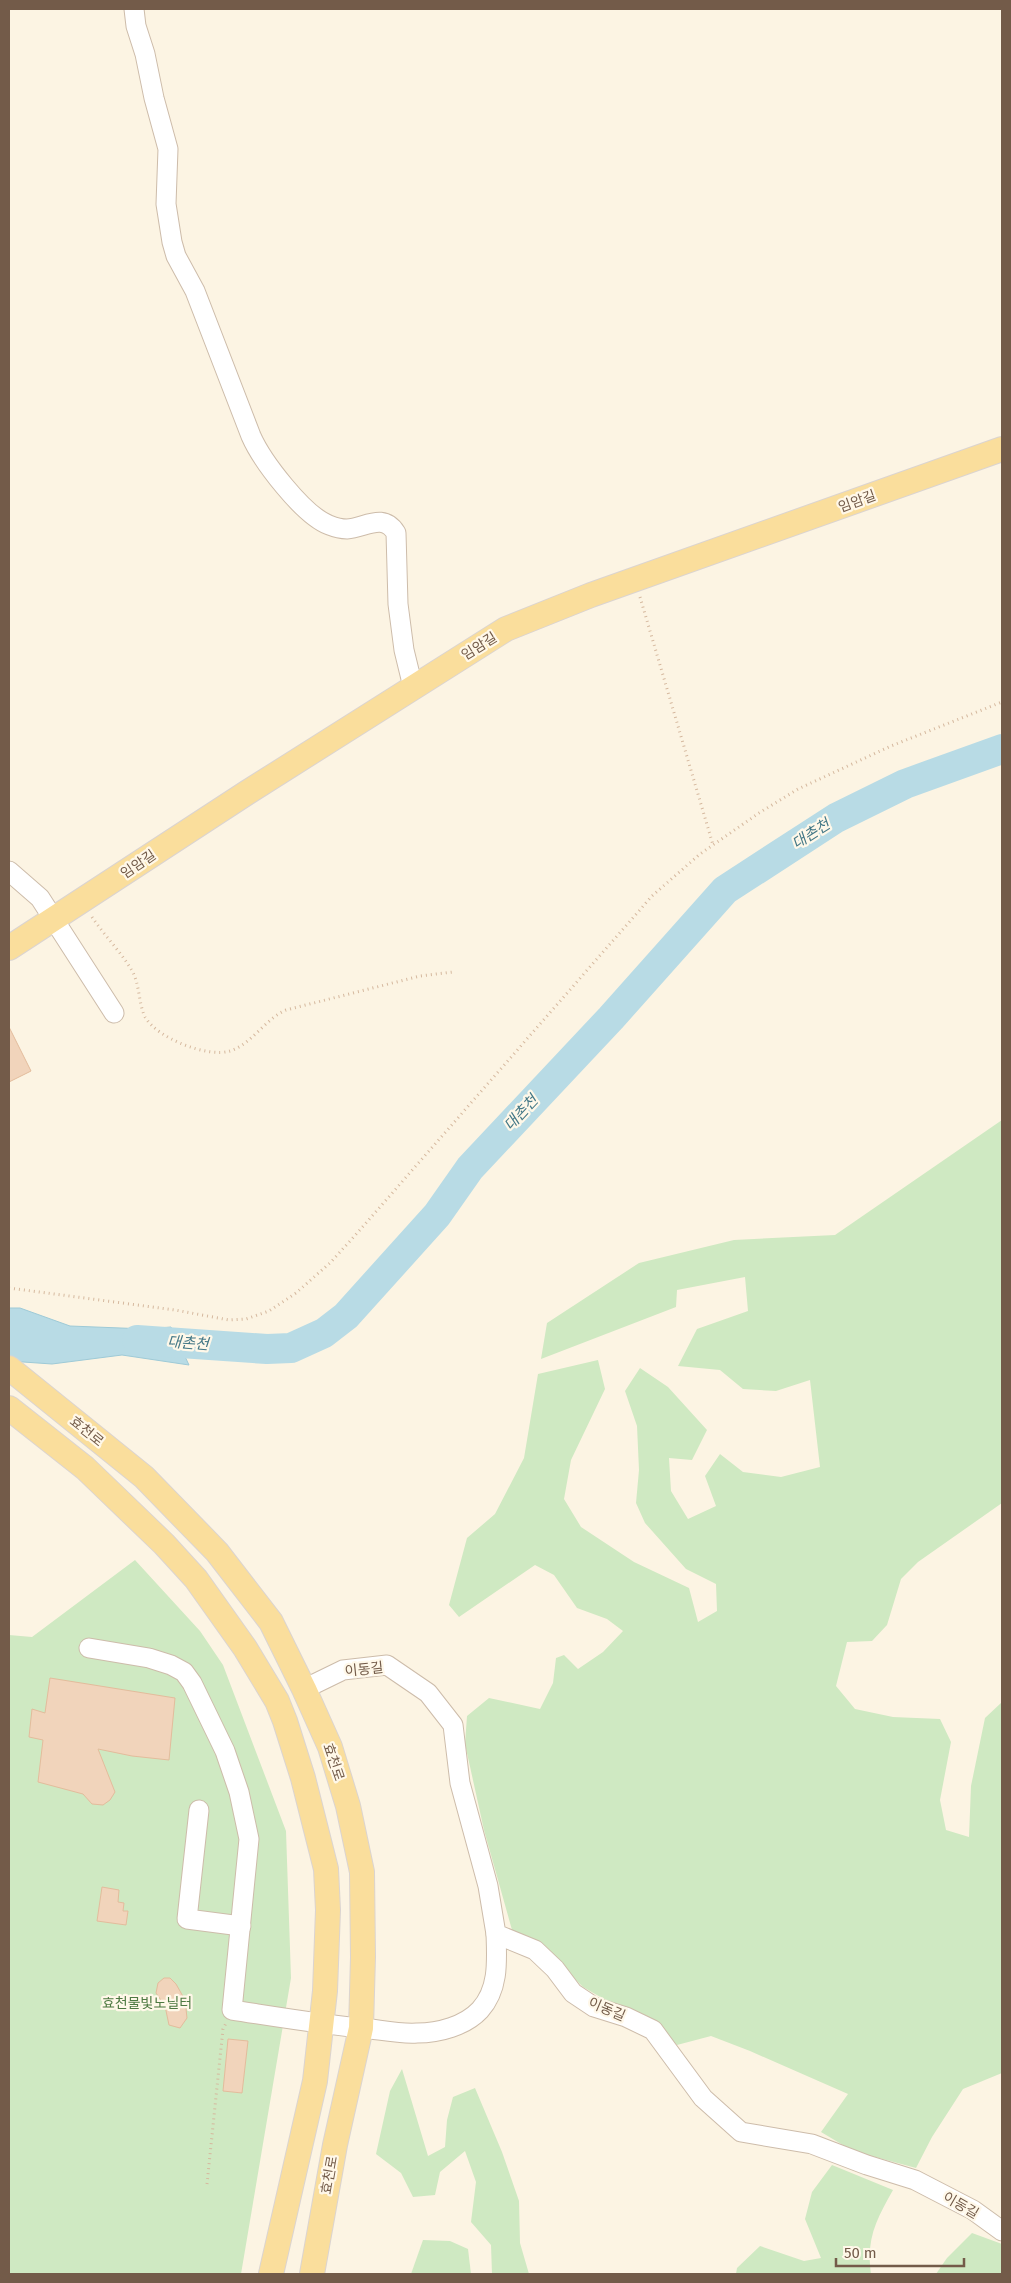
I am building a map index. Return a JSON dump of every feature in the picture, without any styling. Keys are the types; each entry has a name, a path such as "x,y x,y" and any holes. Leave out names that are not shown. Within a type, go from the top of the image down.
{"main road":[{"name":"임암길","path":"9,948 55,920 248,792 506,629 547,611 1002,449"},
{"name":"효천로","path":"9,1368 144,1477 217,1552 271,1622 304,1688 335,1764 348,1806 362,1872 363,1957 361,2028 335,2145 312,2274"},
{"path":"9,1408 85,1468 164,1544 196,1579 245,1648 276,1701 285,1721 303,1778 326,1869 328,1910 322,2025 315,2081 271,2274"}],"street":[{"path":"134,9 136,26 145,54 154,98 168,149 166,204 169,230 176,256 195,291 250,436 261,455 299,503 319,520 346,529 368,522 381,522 391,526 396,533 398,604 404,650 413,687"},
{"path":"9,870 40,898 114,1013"},
{"path":"89,1648 161,1661 184,1672 192,1683 225,1751 247,1822 249,1856 232,2010 322,2025 417,2034 461,2024 480,2010 493,1989 497,1966 496,1934"},
{"name":"이동길","path":"304,1688 343,1670 386,1664 428,1693 453,1725 460,1783 488,1886 496,1934 535,1950 555,1970 573,1993 594,2007 626,2017 653,2030 703,2098 741,2132 812,2144 867,2165 916,2180 973,2210 1002,2231"},
{"path":"199,1810 187,1919 241,1926"}],"path":[{"path":"636,579 713,845"},
{"path":"9,1288 166,1308 229,1320 246,1319 269,1312 296,1293 330,1262 422,1161 652,896 677,872 759,813 834,771 1002,702"},
{"path":"82,902 133,970 142,1010 150,1024 173,1039 211,1053 226,1052 239,1047 276,1014 292,1008 420,976 453,972"},
{"path":"207,2184 223,2029 232,2010"}],"green space":[{"path":"1002,1120 1002,1503 918,1562 901,1579 887,1625 872,1641 847,1642 836,1686 855,1709 893,1717 940,1719 951,1742 940,1800 946,1830 969,1837 971,1786 985,1718 1002,1702 1002,2073 963,2089 932,2137 916,2168 853,2151 821,2132 848,2094 711,2036 677,2045 653,2020 609,2002 583,1987 534,1939 512,1930 484,1830 465,1744 467,1716 489,1698 540,1709 553,1683 556,1658 564,1655 578,1669 603,1652 623,1631 607,1619 577,1608 554,1575 535,1565 459,1617 449,1605 467,1538 495,1514 524,1458 538,1374 598,1360 605,1389 571,1460 564,1499 581,1527 634,1562 689,1588 698,1622 717,1611 716,1584 686,1569 645,1523 636,1503 639,1470 637,1426 625,1391 640,1368 668,1387 707,1430 692,1460 669,1458 671,1491 688,1519 716,1506 705,1476 720,1454 743,1472 781,1477 820,1467 810,1380 776,1391 743,1389 720,1370 678,1366 697,1329 748,1311 745,1277 677,1290 676,1307 541,1359 547,1323 639,1263 734,1240 835,1235"},
{"name":"효천물빛노닐터","path":"135,1560 200,1631 223,1665 286,1831 291,1978 241,2274 9,2274 9,1635 32,1637"},
{"path":"402,2069 428,2156 445,2147 447,2120 453,2097 475,2088 502,2152 519,2201 520,2243 529,2274 492,2274 491,2245 471,2222 476,2182 465,2151 440,2172 435,2195 413,2197 401,2173 376,2154 390,2091"},
{"path":"832,2165 893,2190 877,2221 871,2240 871,2274 736,2274 737,2268 760,2246 804,2261 821,2258 805,2219 812,2192"},
{"path":"972,2233 1002,2244 1002,2274 936,2274 947,2258"},
{"path":"423,2240 450,2241 468,2249 471,2274 411,2274"}],"water":[{"path":"9,1308 20,1308 70,1326 146,1329 171,1327 189,1365 122,1355 52,1364 9,1361"}],"building":[{"path":"9,1027 31,1071 9,1082"},
{"path":"50,1678 175,1698 169,1760 132,1756 98,1749 115,1792 110,1800 103,1805 92,1804 83,1794 38,1782 43,1740 29,1737 32,1709 45,1713"},
{"path":"102,1887 119,1890 118,1902 124,1903 123,1911 128,1911 126,1925 97,1921"},
{"path":"164,1978 170,1978 176,1984 185,2000 187,2018 180,2028 169,2025 165,2006 156,1993 158,1983"},
{"path":"228,2039 248,2041 242,2093 223,2091"}],"waterway":[{"name":"대촌천","path":"137,1340 267,1349 291,1348 324,1333 346,1316 437,1215 470,1168 611,1018 725,890 836,818 905,784 1002,749"}]}
